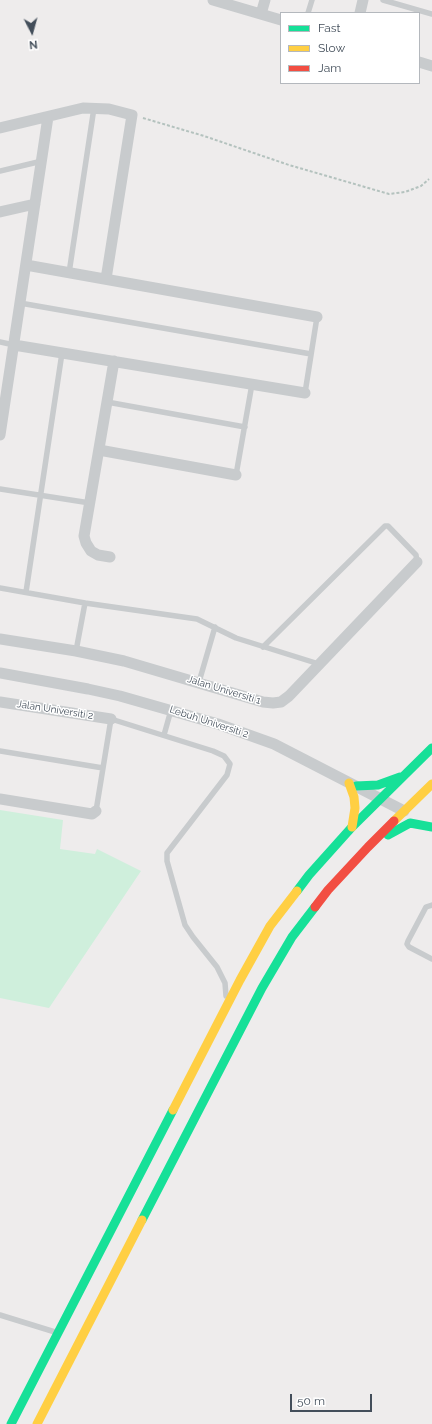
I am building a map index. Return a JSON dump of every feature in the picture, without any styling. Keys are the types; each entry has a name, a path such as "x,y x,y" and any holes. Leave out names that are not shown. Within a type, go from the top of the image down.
{"main road":[{"path":"11,1424 226,1008 270,926 309,875 352,827 432,748"},
{"path":"352,827 355,808 353,784 378,785 404,776"},
{"path":"37,1424 266,981 292,937 328,890 368,846 408,813 432,784"},
{"path":"368,846 410,823 432,826"}],"street":[{"path":"261,14 265,0"},
{"path":"360,12 364,0"},
{"path":"214,1 280,20"},
{"path":"420,62 432,66"},
{"path":"0,128 71,110 94,107 132,115 106,279"},
{"path":"0,435 48,116"},
{"path":"0,212 35,204"},
{"path":"26,265 317,317"},
{"path":"14,345 305,393"},
{"path":"110,557 98,555 91,551 84,536 114,361"},
{"path":"99,450 236,475"},
{"name":"Jalan Universiti 1","path":"0,639 76,651 124,661 263,702 281,702 289,696 417,562"},
{"name":"Lebuh Universiti 2","path":"0,674 88,689 171,710 274,744 408,813"},
{"name":"Jalan Universiti 2","path":"0,702 111,719"},
{"path":"0,799 92,814 96,811"}],"lane":[{"path":"308,12 312,0"},
{"path":"383,0 432,14"},
{"path":"69,273 94,107"},
{"path":"0,171 42,161"},
{"path":"20,303 311,354"},
{"path":"305,393 317,317"},
{"path":"0,342 14,345"},
{"path":"26,592 62,353"},
{"path":"236,475 252,384"},
{"path":"107,402 245,427"},
{"path":"0,489 90,503"},
{"path":"263,647 384,526 388,526 416,555 417,562"},
{"path":"0,588 85,603 197,619 215,627 225,634 319,664"},
{"path":"76,651 85,603"},
{"path":"199,682 215,627"},
{"path":"164,735 171,710"},
{"path":"96,811 111,719 213,751 224,756 230,764 227,775 166,853 186,925 193,937 217,967 225,983 226,1008"},
{"path":"0,751 103,768"},
{"path":"418,818 432,826"},
{"path":"432,905 426,907 407,944 409,947 432,959"},
{"path":"0,1315 57,1333"}],"path":[{"path":"132,115 204,136 289,165 389,194 405,192 421,186 429,179"}],"green space":[{"path":"0,810 63,820 60,849 95,854 97,849 141,871 49,1008 0,998"}],"traffic: fast":[{"path":"297,891 309,875 352,827 432,748"},
{"path":"356,786 378,785 400,777"},
{"path":"388,835 410,823 432,827"},
{"path":"142,1220 262,988 292,937 315,907"},
{"path":"11,1424 173,1110"}],"traffic: slow":[{"path":"349,783 354,797 355,808 352,827"},
{"path":"394,821 432,784"},
{"path":"173,1110 240,980 270,926 297,891"},
{"path":"37,1424 142,1220"}],"traffic: jam":[{"path":"315,907 328,890 394,821"}]}
